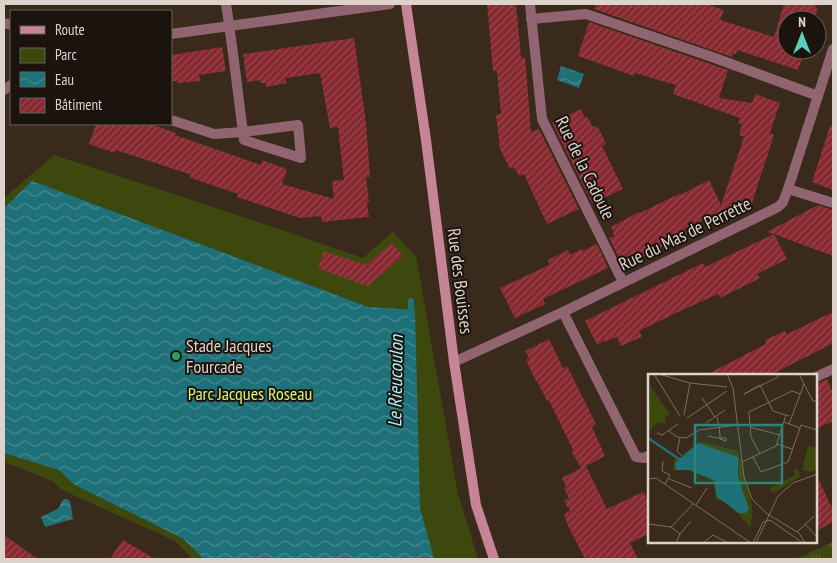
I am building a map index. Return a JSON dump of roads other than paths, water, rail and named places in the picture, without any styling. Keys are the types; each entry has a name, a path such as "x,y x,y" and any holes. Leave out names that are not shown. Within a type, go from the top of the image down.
{"street":[{"path":"172,120 214,134 243,132 298,125 301,158 244,140 243,132 230,25 226,4"},
{"path":"172,34 390,4"},
{"name":"Rue des Bouisses","path":"406,4 426,140 454,362 476,505 494,559"},
{"name":"Rue de la Cadoule","path":"530,4 542,120 623,282"},
{"path":"531,18 586,14 715,58 818,96"},
{"name":"Rue du Mas de Perrette","path":"454,362 563,312 778,207 783,202 788,189 833,48"},
{"path":"788,189 833,203"},
{"path":"563,312 636,457 644,458 648,456"},
{"path":"817,377 833,369"}],"water":[{"path":"561,66 584,74 579,88 557,80"},
{"name":"Stade Jacques Fourcade","path":"32,181 368,307 415,310 420,508 434,559 202,559 182,538 75,485 59,470 4,453 4,208"},
{"path":"64,499 70,501 73,519 45,527 41,517 59,508"}],"waterway":[{"name":"Le Rieucoulon","path":"411,301 411,317"}],"place":[{"name":"Stade Jacques Fourcade","path":"176,356"}],"park label":[{"name":"Parc Jacques Roseau","path":"250,394"}]}
